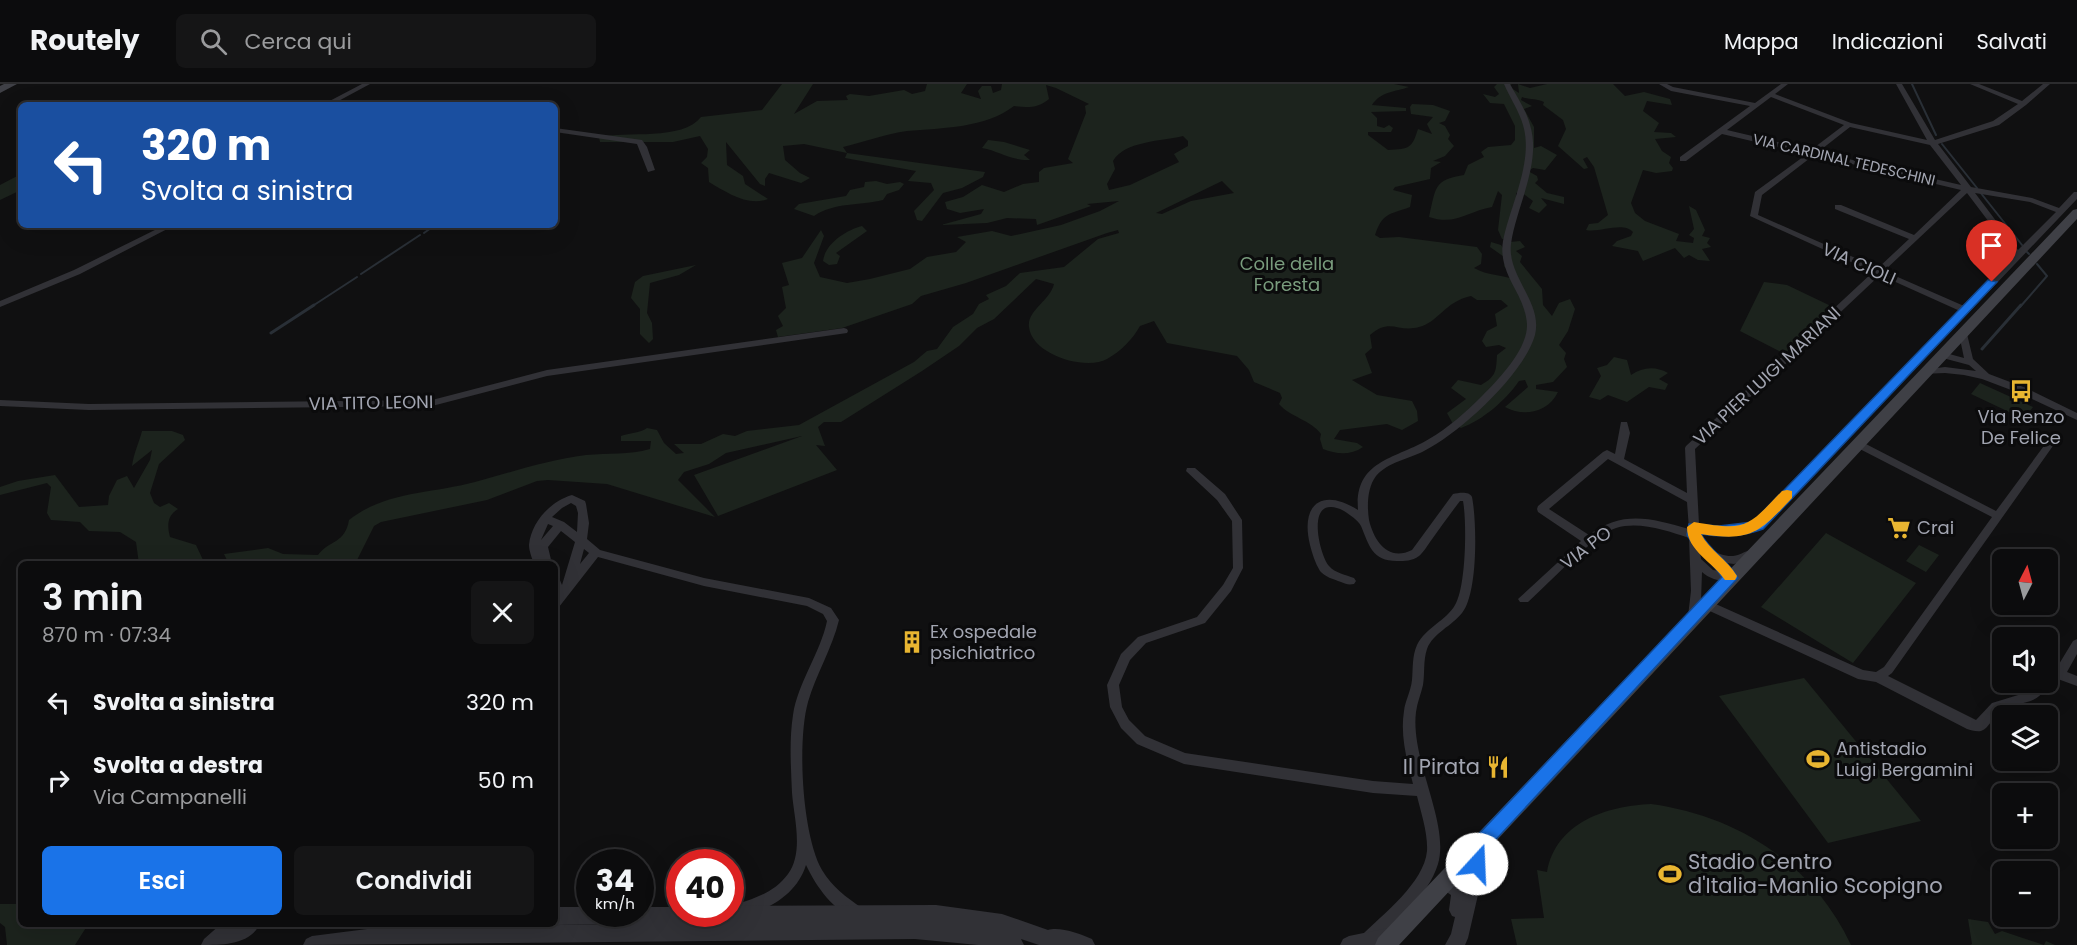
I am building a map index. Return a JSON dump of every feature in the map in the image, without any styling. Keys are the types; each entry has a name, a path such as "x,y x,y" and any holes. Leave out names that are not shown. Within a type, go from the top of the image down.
{"main road":[{"path":"0,90 12,84"},
{"path":"1373,942 1445,881 2077,212"}],"street":[{"path":"332,102 367,84"},
{"path":"1373,942 1432,863 1433,840 1409,741 1410,712 1418,680 1419,654 1425,641 1461,607 1469,551 1469,504 1467,497 1457,497 1416,553 1408,557 1387,557 1378,553 1372,545 1365,523 1365,490 1374,471 1448,432 1475,409 1515,363 1531,334 1529,312 1507,262 1506,243 1516,212 1530,141 1527,125 1507,84"},
{"path":"1662,84 1671,89 1756,105"},
{"path":"1683,159 1785,84"},
{"path":"1899,84 1933,143 2018,255"},
{"path":"1974,84 2024,104"},
{"path":"1771,95 1849,125 1933,143 1996,123 2024,104 2047,84"},
{"path":"1815,153 1849,125"},
{"path":"558,130 639,142 644,147 651,170"},
{"name":"VIA CARDINAL TEDESCHINI","path":"1720,131 1967,189 2024,198 2061,211"},
{"name":"VIA CIOLI","path":"1815,153 1758,194 1754,216 1877,273 1965,310"},
{"name":"VIA PIER LUIGI MARIANI","path":"1700,610 1695,560 1690,448 1967,189"},
{"name":"VIA PO","path":"1524,599 1589,541 1613,525 1642,523 1694,531 1719,532 1744,530 1758,526 2077,194"},
{"path":"1838,207 1915,238"},
{"path":"0,304 88,267 165,228"},
{"name":"VIA TITO LEONI","path":"0,403 101,407 440,402 510,380 547,373 844,331"},
{"path":"1963,334 1971,368"},
{"path":"1942,355 2077,417"},
{"path":"1925,372 1971,368"},
{"path":"1619,461 1625,433 1624,424"},
{"path":"1878,677 1888,670 2052,441"},
{"path":"1858,444 1998,516"},
{"path":"1589,541 1542,509 1607,454 1692,500"},
{"path":"1191,471 1221,497 1237,520 1238,568 1227,588 1201,620 1142,640 1125,657 1113,686 1116,707 1125,724 1141,740 1184,758 1373,788 1421,790"},
{"path":"539,561 534,547 546,519 560,503 572,500 580,504 583,519 581,539 565,590"},
{"path":"1350,581 1326,569 1321,562 1312,530 1313,512 1316,507 1341,504 1356,513 1365,523"},
{"path":"546,519 560,525 596,552 704,582 809,602 827,611 833,620 832,631 809,679 799,715 796,745 804,842 818,875 830,893 859,914"},
{"path":"546,561 542,546 560,525"},
{"path":"1694,531 1704,551 1713,557 1730,578"},
{"path":"558,600 596,552"},
{"path":"1713,557 1728,561 1755,552"},
{"path":"1695,560 1710,573 1730,578"},
{"path":"1700,610 1862,675 1878,677 1971,725 1979,726 1996,707 2035,693"},
{"path":"2058,669 2077,644"},
{"path":"2058,680 2077,681"},
{"path":"744,909 772,898 787,886 797,871 804,842"},
{"path":"1453,945 1459,938 1481,843"},
{"path":"1445,881 1455,886 1461,896 1453,945"},
{"path":"744,915 936,914 968,917 1002,923 1064,945"},
{"path":"558,916 666,915"},
{"path":"210,945 232,927"},
{"path":"225,945 247,927"},
{"path":"470,927 482,935"},
{"path":"312,945 383,936 915,930 970,934 1015,945"},
{"path":"1037,934 1071,939 1086,945"}],"green space":[{"name":"Colle della Foresta","path":"782,84 813,84 794,114 817,101 848,100 846,96 850,94 869,96 904,90 912,94 925,91 927,84 967,84 961,93 981,99 978,91 982,86 991,86 993,93 1001,90 1002,84 1394,84 1409,87 1384,94 1376,100 1372,105 1406,108 1406,111 1371,112 1377,118 1377,126 1384,128 1389,125 1393,128 1391,132 1368,132 1368,135 1388,150 1406,148 1412,144 1418,129 1432,134 1427,124 1433,117 1411,114 1410,107 1412,104 1433,105 1450,111 1445,121 1439,123 1445,126 1450,135 1448,139 1454,146 1445,156 1433,161 1441,162 1431,168 1430,179 1395,187 1393,190 1412,195 1410,207 1384,218 1375,235 1380,238 1399,237 1477,247 1482,254 1481,264 1474,268 1515,280 1504,266 1507,259 1490,247 1491,242 1503,248 1510,242 1520,241 1525,247 1516,251 1522,256 1520,262 1542,289 1543,305 1552,316 1559,303 1570,299 1575,309 1568,331 1559,345 1566,353 1564,359 1567,367 1553,382 1536,385 1536,389 1558,392 1554,399 1542,409 1519,412 1505,407 1528,387 1525,380 1519,381 1493,409 1478,420 1461,428 1453,424 1447,413 1466,399 1451,388 1458,380 1481,385 1493,376 1497,355 1506,348 1499,345 1486,347 1482,341 1487,331 1497,326 1495,314 1508,306 1501,300 1477,300 1471,296 1454,303 1432,321 1419,327 1383,327 1370,335 1372,348 1365,354 1372,373 1352,380 1377,395 1412,401 1417,411 1418,421 1402,430 1387,424 1340,430 1334,439 1357,443 1363,447 1353,452 1338,453 1323,449 1321,434 1317,429 1279,404 1282,398 1280,393 1254,382 1249,370 1237,356 1167,343 1154,321 1140,326 1121,349 1107,359 1098,362 1074,362 1049,353 1032,337 1029,321 1054,284 1036,279 994,319 977,328 959,346 841,422 824,422 818,427 825,446 816,445 837,470 718,516 694,475 802,436 726,453 709,464 684,472 678,480 715,517 607,484 548,480 537,481 487,500 381,522 374,526 356,561 228,561 224,554 268,548 283,554 318,555 340,538 349,520 393,498 458,486 572,457 650,449 651,441 621,441 621,436 647,428 657,430 664,443 676,454 684,453 674,444 701,444 723,434 735,436 747,431 799,425 914,362 927,351 937,349 953,327 973,314 979,304 989,299 986,295 1006,286 1020,273 1064,267 1098,239 1119,233 1118,230 1107,233 966,283 921,296 912,304 842,328 778,337 776,330 783,326 778,316 786,308 782,287 789,285 782,263 802,258 821,230 824,236 814,263 820,277 847,283 910,269 927,257 956,252 966,242 957,237 992,231 1011,236 1061,225 1100,211 1119,201 1087,204 1091,206 1037,225 1036,219 1007,218 987,223 941,225 981,214 984,209 960,213 947,209 945,202 963,197 982,185 1004,192 1023,184 1039,182 1039,172 1044,168 1073,163 1068,159 1086,113 1085,106 1089,104 1046,85 1049,99 1045,102 1037,106 1014,106 977,123 883,136 843,147 847,153 804,144 783,146 785,160 810,178 801,183 769,173 765,179 765,186 760,184 726,142 727,165 743,176 745,184 768,199 760,201 745,200 709,182 708,168 701,163 707,157 708,149 700,136 673,142 600,142 599,137 610,135 653,134 681,129 693,125 701,117 762,110","holes":["1183,136 1188,141 1188,146 1174,154 1179,162 1130,185 1109,190 1107,184 1115,169 1113,161 1126,149","1222,181 1234,193 1191,201 1162,214 1156,213"]},
{"path":"1497,84 1512,84 1508,86 1519,93 1518,84 1530,88 1547,84 1613,84 1625,96 1644,92 1670,99 1672,105 1647,101 1643,111 1659,123 1654,132 1671,133 1676,137 1655,139 1662,151 1671,157 1669,163 1673,168 1672,171 1656,173 1643,170 1631,203 1635,213 1645,221 1679,234 1676,241 1693,243 1694,238 1689,235 1694,229 1689,206 1696,210 1705,230 1702,236 1710,238 1707,243 1711,247 1702,249 1710,261 1698,260 1689,255 1684,258 1675,248 1643,261 1638,251 1612,246 1617,241 1631,236 1633,232 1629,229 1617,227 1586,230 1589,224 1598,223 1608,215 1594,167 1587,157 1583,159 1588,168 1584,169 1558,146 1566,129 1563,120 1543,105 1544,102 1522,97 1521,100 1532,106 1524,109 1534,127 1534,148 1541,146 1557,155 1545,170 1533,168 1528,171 1537,176 1538,180 1535,183 1547,193 1564,197 1564,204 1541,198 1547,205 1539,213 1529,208 1533,201 1521,192 1516,193 1516,200 1521,203 1513,206 1508,238 1502,239 1498,230 1502,195 1498,191 1492,207 1454,219 1429,217 1435,192 1441,183 1464,175 1468,165 1484,157 1481,152 1488,147 1511,145 1515,140 1515,126 1504,104 1490,103 1483,94 1495,97 1499,94 1494,87"},
{"path":"988,140 1030,150 1024,155 1030,160 1017,159 982,148"},
{"path":"847,153 985,172 983,177 962,188 943,193 922,221 917,220 914,211 934,190 931,183 908,181 916,171 845,158"},
{"path":"18,176 18,191 0,200 0,185"},
{"path":"876,181 887,184 900,182 904,184 899,190 887,194 883,200 830,208 814,216 794,209 799,204 846,196 850,190 864,187 865,182"},
{"path":"862,226 867,231 836,253 840,256 837,264 829,265 823,261 828,249 837,239"},
{"path":"696,265 679,275 650,283 647,313 652,323 653,339 649,343 640,334 640,309 631,298 635,282 643,276"},
{"path":"1764,282 1787,285 1833,307 1785,354 1740,331"},
{"path":"1614,357 1627,360 1631,375 1649,368 1668,373 1659,379 1668,384 1665,390 1649,387 1627,402 1608,395 1600,400 1589,397 1601,376 1597,368 1607,365"},
{"path":"1980,383 2033,407 2024,419 1971,394"},
{"path":"142,431 172,431 183,435 185,440 159,464 150,493 154,503 160,507 169,503 178,509 169,521 170,537 196,545 204,561 139,561 136,542 120,532 89,531 80,522 51,520 47,513 51,487 47,483 0,495 0,487 18,481 55,475 79,507 108,505 109,496 117,480 127,476 134,488 150,460 152,450 132,466"},
{"path":"1826,533 1916,583 1853,663 1761,607"},
{"path":"1919,545 1939,555 1926,572 1906,561"},
{"name":"Antistadio Luigi Bergamini","path":"1804,678 1921,821 1828,843 1719,696"},
{"name":"Stadio Centro d'Italia-Manlio Scopigno","path":"1651,804 1683,810 1714,820 1769,849 1794,868 1816,890 1835,916 1851,945 1517,945 1511,919 1544,918 1537,870 1547,872 1552,855 1572,829 1601,813 1617,808"},
{"path":"0,904 18,904 18,927 86,927 75,945 7,945 5,927 0,923"},
{"path":"1968,919 1988,922 1995,934 2002,931 2044,945 1970,945 1972,944"}],"waterway":[{"path":"1912,84 1936,135"},
{"path":"1942,144 1977,188"},
{"path":"1980,192 2022,245"},
{"path":"424,233 431,228"},
{"path":"361,274 420,235"},
{"path":"2020,307 2047,276 2037,264"},
{"path":"311,307 357,277"},
{"path":"271,333 314,305"},
{"path":"1982,349 2021,305"}],"slow traffic":[{"path":"1730,576 1722,564 1704,551 1694,535 1694,527 1719,532 1744,530 1758,526 1787,495"}],"place":[{"name":"Via Renzo De Felice","path":"2021,391"},
{"name":"Crai","path":"1899,528"},
{"name":"Ex ospedale psichiatrico","path":"912,642"},
{"name":"Antistadio Luigi Bergamini","path":"1818,759"},
{"name":"Il Pirata","path":"1498,767"},
{"name":"Stadio Centro d'Italia-Manlio Scopigno","path":"1670,874"}],"route":[{"path":"1477,864 1481,843 1558,760 1579,742 1730,578 1722,564 1704,551 1694,535 1694,527 1719,532 1744,530 1758,526 1992,282"}]}
